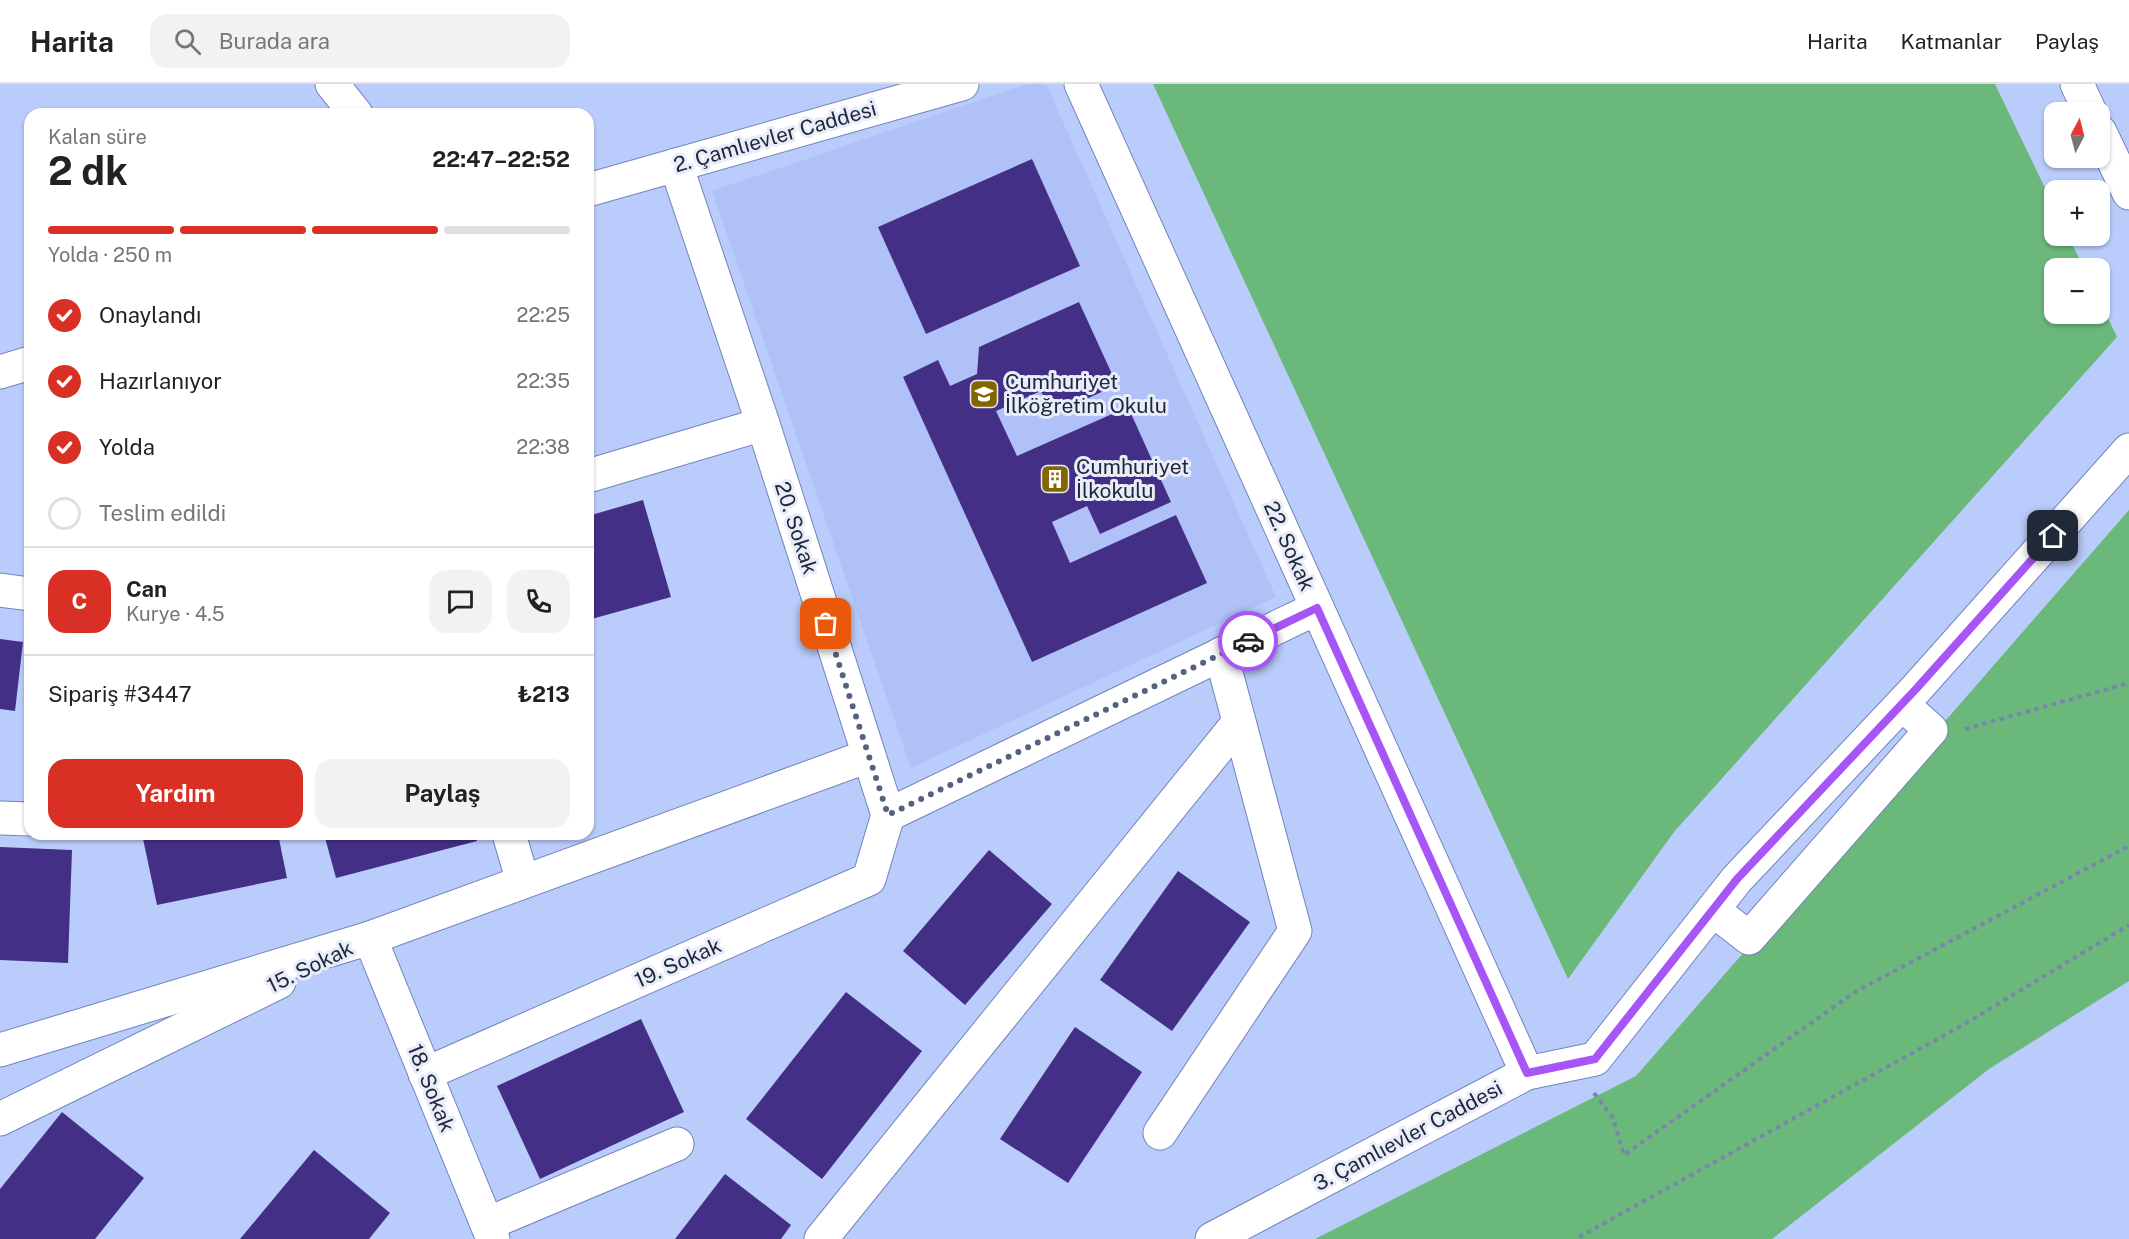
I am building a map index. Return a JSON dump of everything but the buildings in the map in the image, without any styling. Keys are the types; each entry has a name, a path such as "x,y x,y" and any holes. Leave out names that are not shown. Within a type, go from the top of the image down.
{"street":[{"path":"332,84 351,108"},
{"name":"2. Çamlıevler Caddesi","path":"594,188 962,84"},
{"name":"22. Sokak","path":"1081,84 1527,1073"},
{"path":"2077,84 2085,102"},
{"path":"2110,153 2129,193"},
{"name":"20. Sokak","path":"676,165 763,424 888,815"},
{"path":"0,372 24,365"},
{"path":"594,474 763,424"},
{"name":"3. Çamlıevler Caddesi","path":"1212,1239 1527,1073 1595,1059 1737,879 1902,704 2129,450"},
{"path":"0,590 24,593"},
{"path":"888,815 1317,608"},
{"path":"1160,1134 1295,931 1221,654"},
{"path":"1713,910 1749,938 1931,730 1902,704"},
{"path":"821,1239 1239,722"},
{"path":"370,938 868,756"},
{"name":"19. Sokak","path":"425,1074 869,879 888,815"},
{"path":"0,818 24,819"},
{"path":"511,840 523,882"},
{"name":"18. Sokak","path":"370,938 490,1232"},
{"name":"15. Sokak","path":"0,1050 370,938"},
{"name":"15. Sokak","path":"0,1119 370,938"},
{"path":"490,1232 677,1144"}],"path":[{"path":"1962,730 2129,683"},
{"path":"1573,1064 1613,1118 1624,1155 1855,992 2129,846"},
{"path":"1580,1237 1963,1025 2129,925"}],"shaded area":[{"name":"Cumhuriyet İlköğretim Okulu","path":"1027,84 1046,84 1276,597 911,768 712,191"}],"green space":[{"path":"1153,84 1995,84 2044,186 2044,246 2073,246 2079,258 2044,258 2044,324 2110,323 2117,337 1674,832 1568,979"},
{"path":"2129,510 2129,981 1989,1069 1772,1239 1315,1239 1636,1076"}],"way so far":[{"path":"826,624 888,815 1248,641"}],"place":[{"name":"Cumhuriyet İlköğretim Okulu","path":"984,394"},
{"name":"Cumhuriyet İlkokulu","path":"1055,479"}],"route":[{"path":"1248,641 1317,608 1527,1073 1595,1059 1737,879 1916,689 2053,536"}]}
